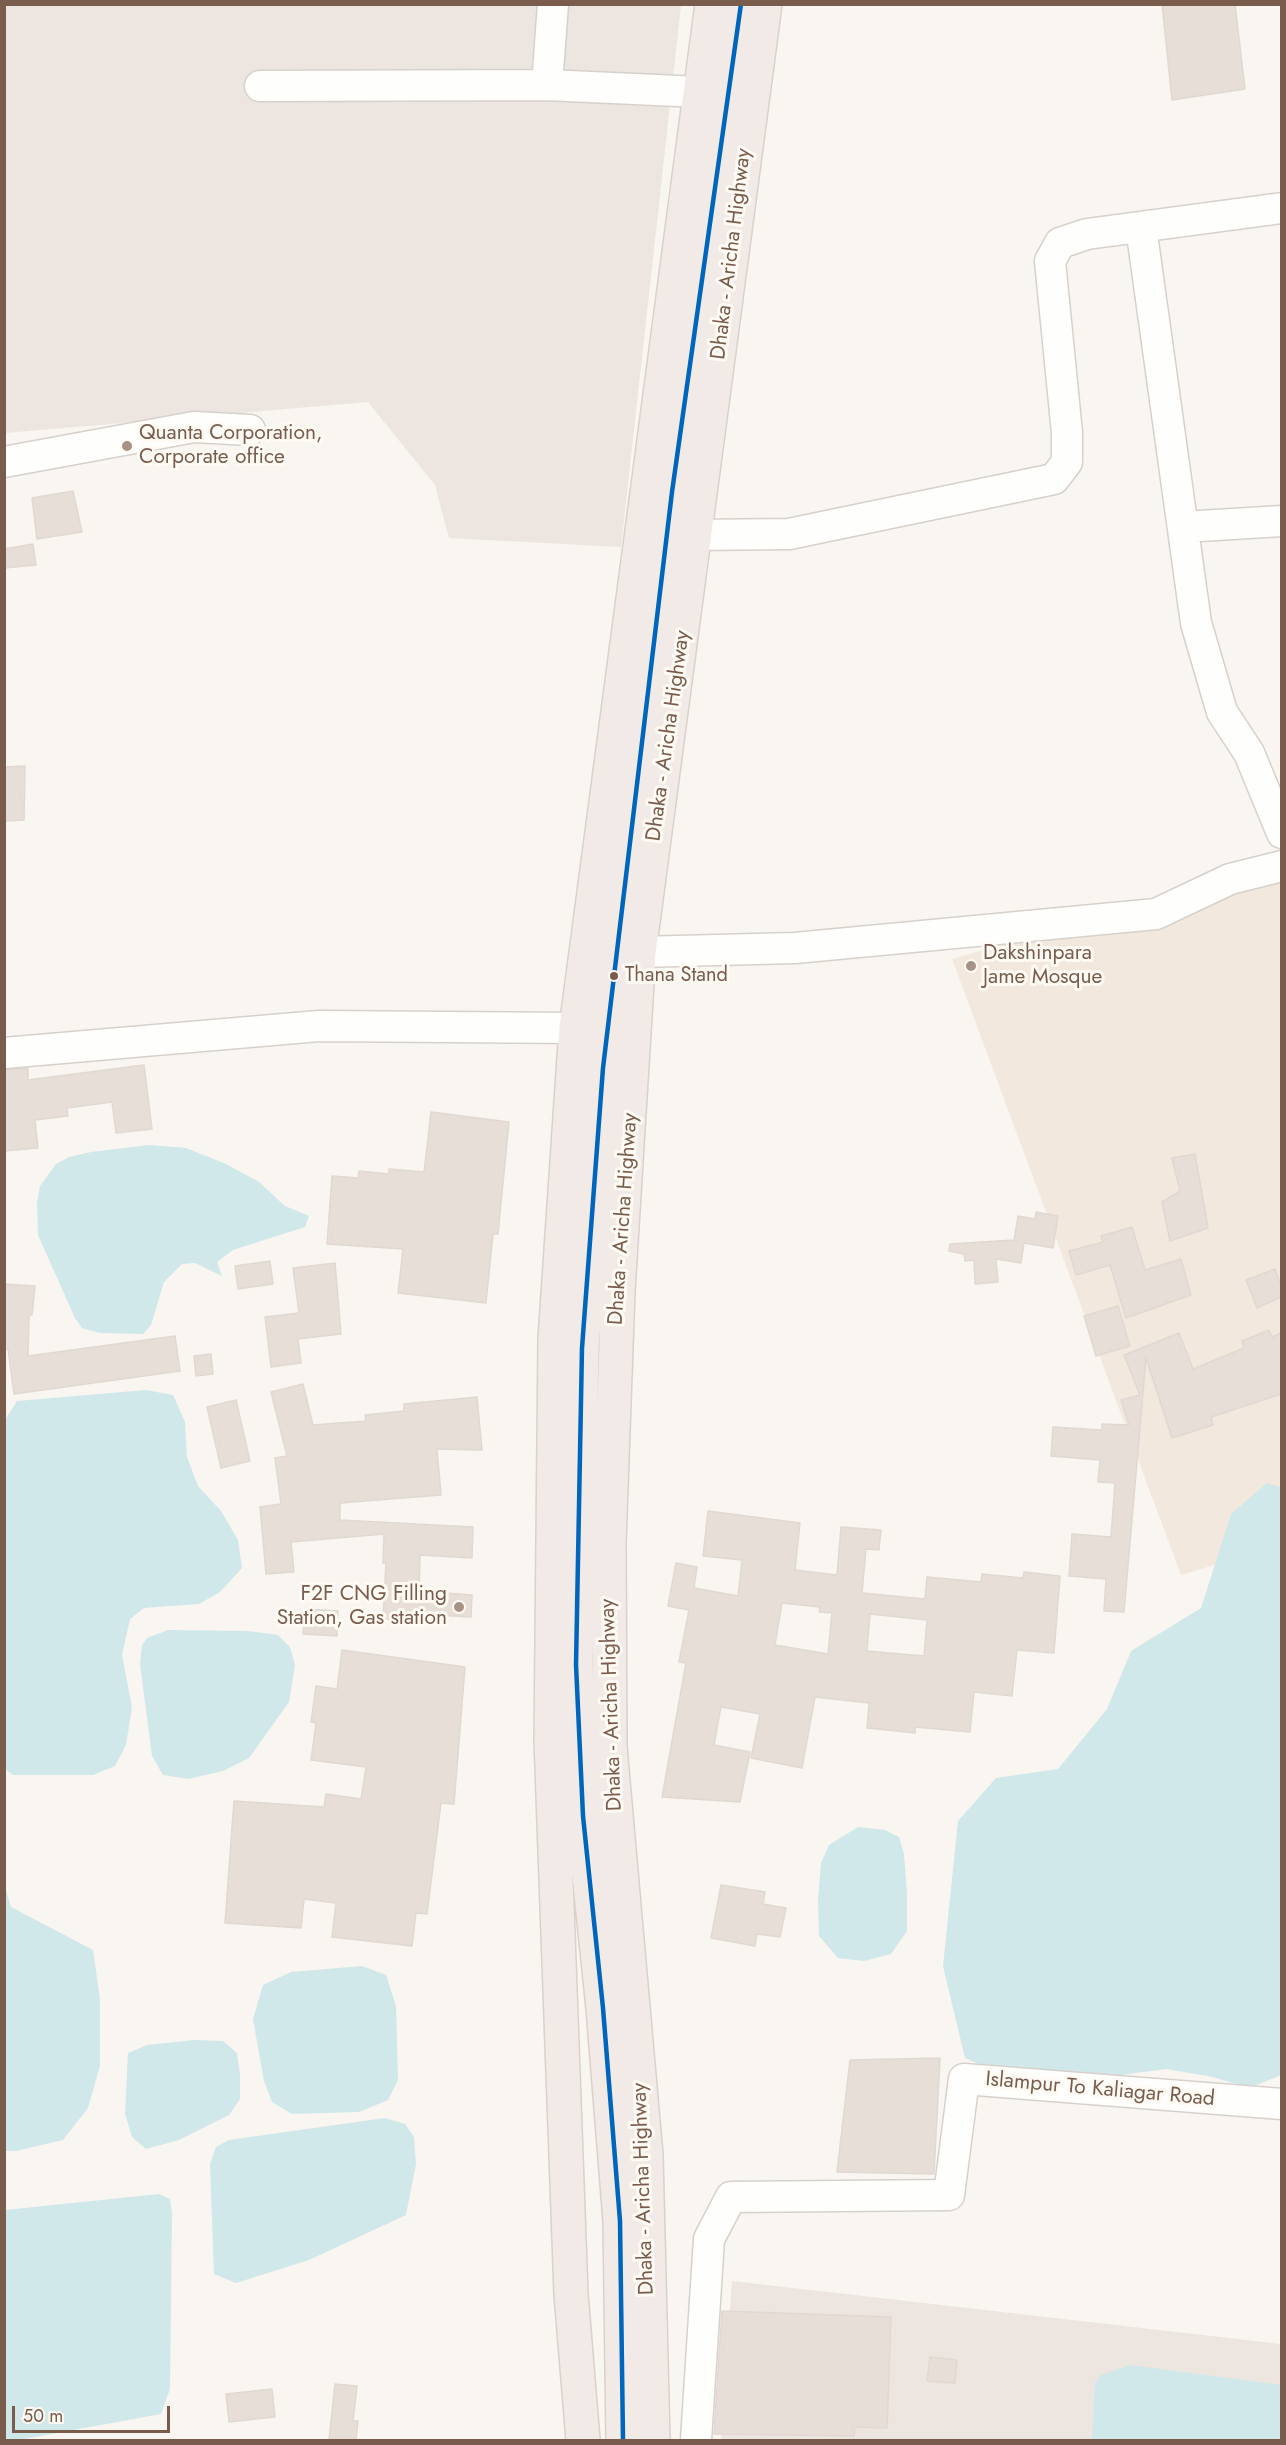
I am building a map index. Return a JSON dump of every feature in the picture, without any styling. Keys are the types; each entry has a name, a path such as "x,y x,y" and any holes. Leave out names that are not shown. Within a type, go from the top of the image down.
{"highway":[{"path":"583,2440 571,2294 551,1740 555,1340 576,1028 712,4"},
{"path":"623,2440 620,2221 631,2154 583,1816 576,1665 582,1348 604,1056 672,492 741,4"},
{"name":"Dhaka - Aricha Highway","path":"653,2440 650,2372 631,2154 609,1736 609,1543 618,1291 639,952 765,4"}],"street":[{"path":"547,85 553,4"},
{"path":"260,86 547,85 700,92"},
{"path":"696,535 789,534 1054,479 1066,462 1067,433 1050,261 1060,243 1088,234 1281,208"},
{"path":"1141,227 1196,623 1222,712 1249,753 1281,833"},
{"path":"4,462 194,427 250,430"},
{"path":"1183,527 1281,521"},
{"path":"639,952 795,948 1156,914 1230,879 1281,866"},
{"path":"4,1053 319,1026 576,1028"},
{"name":"Islampur To Kaliagar Road","path":"696,2440 708,2239 731,2197 949,2195 964,2079 1281,2104"}],"shaded area":[{"path":"5,5 681,5 621,547 449,538 435,485 368,402 5,433"},
{"path":"1281,864 1281,1545 1181,1575 952,959"},
{"path":"732,2281 1281,2344 1281,2440 721,2440"}],"water":[{"path":"149,1145 186,1148 226,1164 259,1182 285,1206 309,1216 305,1227 233,1250 217,1262 222,1276 195,1263 182,1264 164,1282 151,1325 143,1334 100,1333 82,1328 75,1318 38,1235 37,1203 40,1186 56,1164 69,1157"},
{"path":"146,1390 173,1395 185,1422 187,1457 198,1486 221,1511 238,1540 242,1568 220,1592 199,1604 144,1608 130,1619 122,1655 132,1707 126,1745 115,1766 93,1775 13,1775 4,1768 5,1420 17,1401"},
{"path":"1267,1483 1281,1487 1281,2075 1249,2088 1213,2077 1166,2069 1091,2079 998,2072 965,2058 943,1966 958,1821 996,1778 1058,1769 1107,1709 1131,1651 1201,1608 1231,1514"},
{"path":"168,1630 248,1631 278,1635 290,1647 295,1665 289,1702 249,1758 223,1771 188,1779 163,1775 152,1756 140,1664 142,1645 147,1638"},
{"path":"858,1827 885,1830 899,1837 904,1854 907,1894 907,1931 891,1954 864,1961 838,1958 819,1936 818,1899 821,1863 829,1845"},
{"path":"4,1883 11,1907 93,1950 100,1999 100,2066 88,2108 63,2140 16,2151 4,2151"},
{"path":"362,1966 386,1975 396,2006 398,2080 388,2100 359,2112 292,2114 272,2102 264,2081 253,2019 263,1985 291,1972"},
{"path":"194,2040 223,2041 237,2053 240,2099 229,2115 179,2140 146,2149 132,2137 125,2114 128,2053 147,2045"},
{"path":"385,2118 405,2124 414,2137 416,2164 406,2215 309,2260 236,2283 214,2274 210,2164 216,2147 229,2140"},
{"path":"159,2194 170,2199 172,2214 170,2389 161,2414 19,2440 5,2440 5,2210"},
{"path":"1130,2365 1281,2385 1281,2440 1092,2440 1095,2383 1101,2375"}],"building":[{"path":"1162,4 1235,4 1245,89 1172,100"},
{"path":"73,491 82,532 37,539 32,498"},
{"path":"33,544 36,565 4,568 4,549"},
{"path":"25,766 24,820 4,821 4,767"},
{"path":"144,1065 152,1129 116,1133 112,1102 67,1108 68,1116 35,1120 38,1148 4,1151 4,1070 28,1068 28,1080"},
{"path":"431,1112 509,1122 498,1234 493,1234 486,1303 398,1293 403,1249 327,1244 332,1176 358,1178 359,1171 389,1174 389,1169 424,1172"},
{"path":"1195,1154 1208,1228 1170,1241 1162,1202 1180,1191 1172,1158"},
{"path":"1036,1212 1058,1216 1053,1248 1024,1243 1021,1263 996,1259 998,1282 975,1284 974,1260 965,1261 964,1254 949,1251 950,1244 1014,1240 1018,1216 1035,1219"},
{"path":"1132,1227 1145,1270 1181,1259 1191,1295 1126,1318 1110,1265 1076,1275 1069,1251 1103,1242 1101,1236"},
{"path":"270,1261 273,1284 238,1289 235,1266"},
{"path":"335,1263 341,1334 298,1339 301,1363 271,1367 265,1317 299,1313 293,1268"},
{"path":"1275,1269 1281,1285 1281,1297 1257,1308 1246,1280"},
{"path":"4,1284 35,1286 32,1315 29,1315 28,1356 175,1336 180,1371 14,1394 8,1349 4,1349"},
{"path":"1118,1306 1130,1346 1096,1356 1084,1316"},
{"path":"1269,1330 1272,1337 1281,1333 1281,1394 1211,1417 1213,1425 1172,1438 1146,1358 1124,1612 1104,1611 1106,1579 1069,1576 1072,1534 1111,1537 1115,1483 1098,1482 1100,1460 1051,1456 1053,1427 1102,1430 1102,1424 1129,1425 1121,1400 1140,1395 1124,1355 1179,1333 1193,1369 1244,1348 1242,1341"},
{"path":"211,1354 213,1374 196,1376 194,1356"},
{"path":"303,1384 313,1425 366,1421 365,1415 404,1411 404,1404 477,1397 482,1450 437,1449 441,1495 340,1503 340,1520 473,1527 472,1558 420,1555 419,1591 472,1595 471,1617 414,1614 414,1620 383,1619 386,1563 383,1563 384,1534 291,1542 294,1572 266,1574 260,1507 281,1504 275,1458 287,1456 271,1392"},
{"path":"236,1400 250,1461 221,1468 207,1407"},
{"path":"708,1511 800,1523 795,1570 837,1575 841,1527 881,1530 879,1550 866,1549 862,1593 925,1599 927,1577 981,1582 982,1574 1023,1578 1024,1572 1060,1576 1054,1653 1017,1650 1012,1696 974,1692 970,1732 915,1727 915,1733 867,1728 869,1703 815,1697 802,1768 751,1758 760,1714 721,1707 714,1745 750,1752 740,1802 662,1797 686,1663 679,1662 689,1610 668,1606 676,1563 697,1567 694,1588 738,1596 742,1560 703,1556","holes":["782,1603 820,1607 819,1612 832,1613 828,1654 775,1645","870,1614 927,1620 924,1656 867,1651"]},
{"path":"305,1609 338,1611 337,1636 303,1634"},
{"path":"342,1650 465,1667 454,1804 441,1803 427,1914 416,1913 412,1946 332,1937 336,1903 304,1899 301,1928 225,1923 234,1801 324,1807 326,1794 361,1799 366,1767 311,1760 316,1723 311,1722 316,1686 337,1689"},
{"path":"721,1885 765,1892 763,1904 786,1908 780,1937 757,1934 755,1946 711,1938"},
{"path":"940,2058 934,2174 837,2172 850,2060"},
{"path":"722,2311 891,2317 887,2428 855,2427 854,2436 714,2434"},
{"path":"930,2357 957,2360 955,2383 927,2381"},
{"path":"335,2384 357,2386 353,2421 358,2421 356,2440 329,2440"},
{"path":"272,2389 275,2417 229,2422 226,2394"}],"transit line":[{"path":"623,2440 620,2221 603,2008 583,1816 576,1665 582,1348 603,1068 672,492 741,4"}],"place":[{"name":"Quanta Corporation, Corporate office","path":"127,446"},
{"name":"Dakshinpara Jame Mosque","path":"971,966"},
{"name":"Thana Stand","path":"614,976"},
{"name":"F2F CNG Filling Station, Gas station","path":"459,1607"}]}
